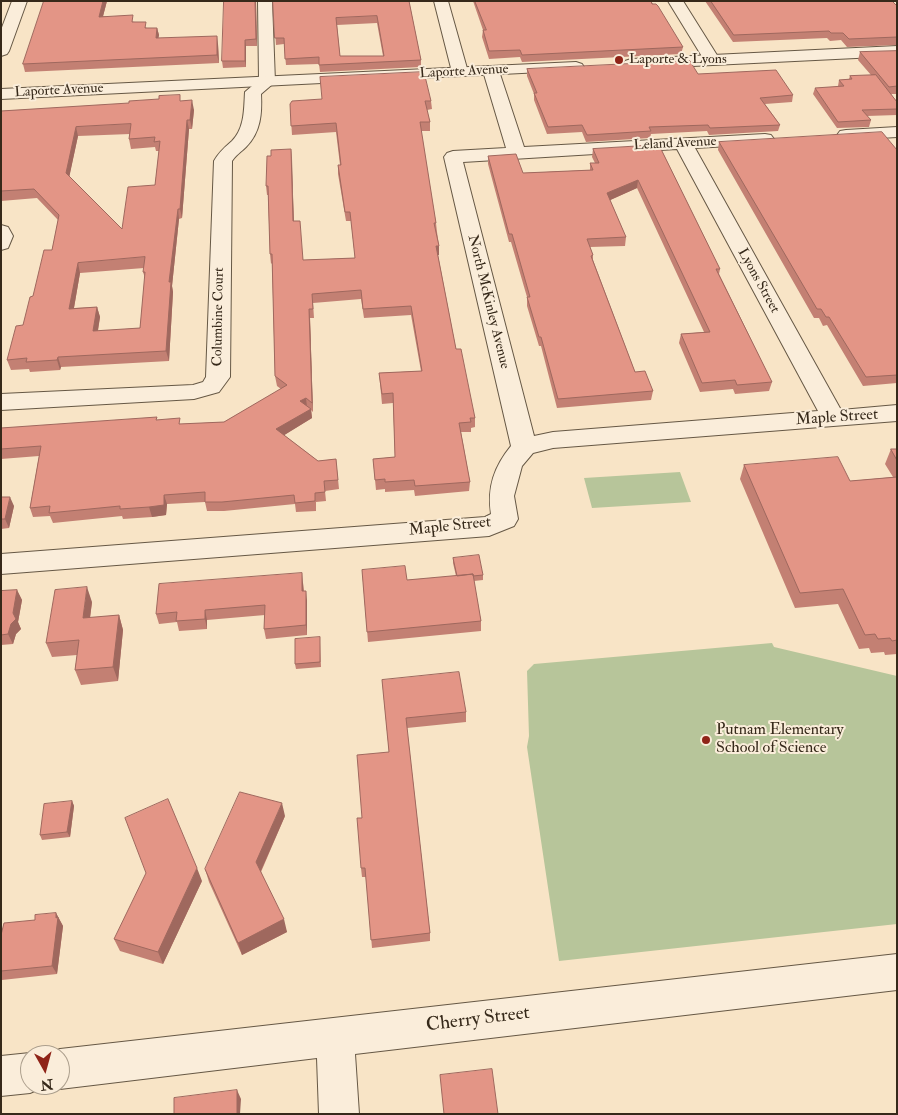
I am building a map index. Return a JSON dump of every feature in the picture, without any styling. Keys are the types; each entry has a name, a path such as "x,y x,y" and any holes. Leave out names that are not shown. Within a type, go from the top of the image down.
{"street":[{"path":"1,51 20,1"},
{"path":"265,1 267,82"},
{"path":"441,1 460,72"},
{"path":"675,1 712,60"},
{"path":"615,65 897,51"},
{"name":"Laporte Avenue","path":"1,94 596,66"},
{"path":"491,71 517,153"},
{"name":"Columbine Court","path":"1,402 194,392 211,387 218,377 223,161 229,152 240,144 250,128 253,119 253,92 267,82"},
{"path":"827,136 897,132"},
{"name":"Leland Avenue","path":"453,157 778,138"},
{"name":"Lyons Street","path":"683,144 834,418"},
{"name":"North McKinley Avenue","path":"453,157 524,447"},
{"path":"1,231 3,236 1,244"},
{"name":"Maple Street","path":"1,564 489,526 505,519 501,496 510,464 524,447 553,440 897,413"},
{"name":"Cherry Street","path":"70,1068 897,972"},
{"path":"335,1036 339,1114"},
{"path":"1,1076 20,1074"}],"green space":[{"path":"680,472 691,502 592,508 584,478"},
{"path":"772,643 774,647 897,676 897,924 559,961 527,747 529,736 527,671 534,664"}],"building":[{"path":"44,1 103,1 99,17 133,15 132,22 146,22 145,28 157,28 156,38 217,36 217,55 23,64"},
{"path":"224,1 255,1 256,39 245,40 245,61 222,61"},
{"path":"273,1 409,1 421,60 319,65 319,57 285,59 284,38 275,38","holes":["377,16 384,56 340,56 336,18"]},
{"path":"475,1 651,1 652,4 658,6 683,47 522,55 520,50 489,51 483,30 486,30"},
{"path":"711,1 892,1 897,6 897,37 849,39 843,33 831,33 829,31 734,35"},
{"path":"897,51 897,86 889,87 860,52"},
{"path":"690,61 698,74 776,70 793,95 760,98 780,125 710,128 708,125 649,127 651,131 587,135 582,125 548,127 534,93 537,93 527,69"},
{"path":"424,72 431,101 425,101 430,122 420,122 439,246 436,246 456,349 461,349 475,418 470,418 471,422 459,423 470,482 415,486 414,480 385,482 385,479 375,480 373,459 395,457 393,393 382,394 379,373 422,371 411,306 363,309 361,290 312,294 313,309 309,309 312,403 306,398 300,401 311,409 276,429 318,461 336,459 338,480 324,481 325,492 315,493 315,501 295,503 294,495 205,502 205,492 164,495 164,505 149,507 120,509 120,506 49,513 50,506 30,508 41,446 1,449 1,428 157,417 156,420 180,418 179,424 224,422 287,385 275,376 272,254 270,254 268,186 266,186 267,156 271,156 271,150 291,149 293,221 300,221 303,260 355,258 350,212 345,212 338,165 341,165 336,123 291,126 290,104 292,101 322,99 320,77"},
{"path":"876,75 897,102 897,109 862,110 871,120 838,122 815,88 844,86 839,80 852,79 850,76"},
{"path":"180,95 180,101 192,100 190,120 187,120 180,209 178,209 169,282 171,282 166,351 58,357 57,360 26,362 27,358 7,360 16,326 23,325 30,297 33,296 44,250 52,250 59,215 34,189 1,191 1,111 129,103 129,101 159,99 159,96","holes":["131,124 129,139 155,137 154,142 160,141 155,185 128,187 122,229 66,173 76,127","145,257 140,328 93,331 97,307 69,309 78,263"]},
{"path":"882,132 897,150 897,375 866,377 829,317 826,317 821,309 817,309 719,142"},
{"path":"659,145 720,269 716,269 772,382 737,385 735,380 702,383 681,334 710,332 638,180 607,193 626,237 587,239 593,255 591,256 635,372 645,371 653,391 558,399 541,337 539,337 527,297 530,297 512,234 509,234 488,156 516,154 523,173 593,170 590,163 599,163 593,149"},
{"path":"891,449 897,449 897,460"},
{"path":"838,457 850,481 897,477 897,640 892,641 890,638 878,639 875,634 865,635 843,589 800,593 744,465"},
{"path":"1,497 10,497 5,519 1,519"},
{"path":"479,555 483,575 457,576 453,558"},
{"path":"405,566 407,580 473,574 481,621 367,632 362,570"},
{"path":"302,573 302,591 306,591 306,625 264,629 265,605 205,610 205,619 176,621 177,612 156,614 159,584"},
{"path":"87,587 83,618 119,615 113,667 75,670 79,640 46,643 55,590"},
{"path":"17,590 13,613 16,619 11,624 8,634 1,635 1,591"},
{"path":"320,637 320,662 295,664 295,639"},
{"path":"459,672 466,712 406,718 430,933 371,940 365,868 361,868 357,818 362,818 357,755 389,752 382,680"},
{"path":"240,792 282,803 256,862 284,919 238,943 205,869"},
{"path":"168,799 197,868 158,952 114,939 146,873 125,818"},
{"path":"72,801 67,832 40,835 44,804"},
{"path":"56,913 56,918 58,917 52,966 1,971 1,935 4,923 35,920 35,915"},
{"path":"492,1069 498,1114 444,1114 440,1075"},
{"path":"237,1090 237,1114 174,1114 174,1098"}],"place":[{"name":"Laporte & Lyons","path":"619,60"},
{"name":"Putnam Elementary School of Science","path":"706,740"}]}
